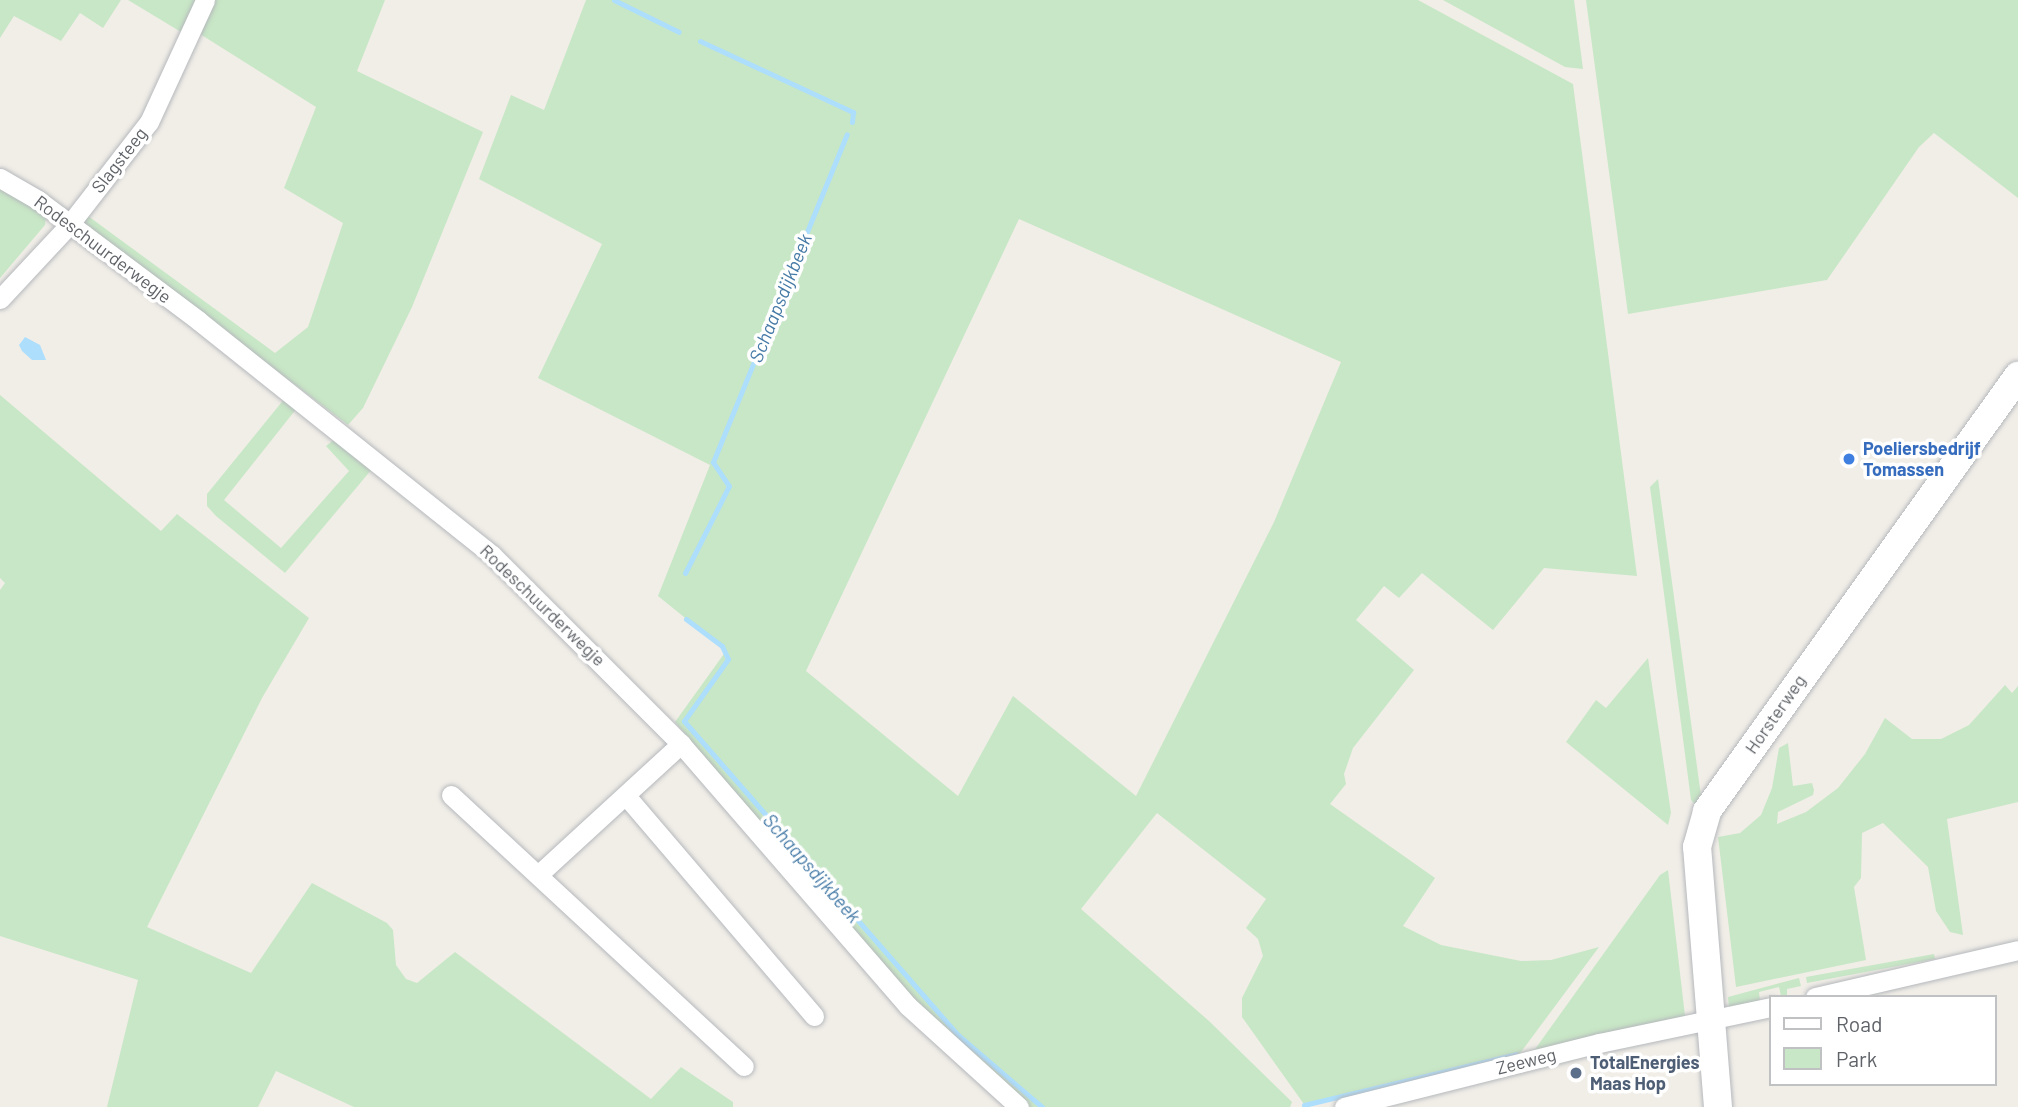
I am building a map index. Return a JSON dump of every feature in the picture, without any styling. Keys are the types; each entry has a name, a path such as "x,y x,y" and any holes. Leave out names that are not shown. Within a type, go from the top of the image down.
{"main road":[{"name":"Horsterweg","path":"1718,1107 1697,847 1707,811 2018,376"}],"street":[{"name":"Slagsteeg","path":"0,299 69,225 149,122 205,0"},
{"name":"Rodeschuurderwegje","path":"0,178 69,225 459,526 621,679 681,744 908,1006 1019,1107"},
{"path":"539,874 681,744"},
{"path":"451,795 744,1066"},
{"path":"626,797 814,1016"},
{"path":"1824,995 2018,950"},
{"name":"Zeeweg","path":"1344,1107 1770,1007"}],"green space":[{"path":"0,0 121,0 103,28 80,13 61,41 14,16 0,38"},
{"path":"128,0 196,0 181,32"},
{"path":"215,0 385,0 357,71 483,132 412,307 363,408 348,425 83,223 88,216 275,353 308,327 343,223 284,188 316,107 200,34"},
{"path":"586,0 1418,0 1573,84 1637,576 1544,568 1493,630 1422,573 1399,598 1384,586 1356,620 1414,670 1353,748 1344,774 1346,784 1330,804 1435,878 1403,926 1441,945 1521,961 1551,960 1599,947 1518,1056 1306,1107 1242,1017 1242,998 1263,956 1258,939 1246,928 1266,899 1157,813 1081,909 1209,1021 1292,1102 1290,1107 1028,1107 955,1044 857,937 675,722 726,651 658,596 710,465 538,378 602,244 479,179 511,95 544,110","holes":["1019,219 1341,362 1274,522 1136,796 1013,696 958,796 806,671"]},
{"path":"1443,0 1574,0 1583,69 1565,67"},
{"path":"1586,0 2018,0 2018,198 1934,133 1919,147 1827,280 1628,314"},
{"path":"0,186 46,215 45,225 0,278"},
{"path":"0,395 161,531 177,514 309,618 262,698 147,927 251,973 312,883 387,923 393,930 396,965 406,979 417,983 455,952 651,1099 681,1067 733,1102 733,1107 354,1107 276,1071 258,1107 107,1107 138,980 0,936 0,590 5,583 0,578"},
{"path":"285,398 297,408 224,500 281,548 349,471 326,446 335,439 372,469 285,573 216,516 207,506 207,494"},
{"path":"1658,479 1701,796 1695,804 1691,800 1650,487"},
{"path":"1648,658 1671,813 1668,825 1566,742 1596,700 1606,708"},
{"path":"2005,685 2012,693 2018,686 2018,802 1947,819 1963,935 1950,932 1936,911 1928,867 1883,823 1862,833 1861,878 1854,887 1866,960 1736,987 1718,837 1740,833 1761,815 1772,788 1779,748 1788,743 1793,786 1812,783 1814,790 1813,795 1778,812 1777,824 1806,812 1838,788 1865,754 1885,718 1912,739 1941,739 1969,725"},
{"path":"1668,870 1685,1016 1533,1052 1660,875"},
{"path":"1934,954 1935,959 1807,983 1806,977"},
{"path":"1799,978 1801,986 1787,989 1787,995 1781,995 1779,987 1759,992 1760,1001 1729,1008 1728,997"}],"water":[{"path":"25,337 40,345 46,360 32,360 22,351 19,345"}],"waterway":[{"name":"Schaapsdijkbeek","path":"614,0 679,32"},
{"name":"Schaapsdijkbeek","path":"700,41 853,112 852,122"},
{"name":"Schaapsdijkbeek","path":"685,573 729,486 713,462 847,134"},
{"name":"Schaapsdijkbeek","path":"686,619 722,646 728,659 684,721 958,1035 1042,1107"},
{"name":"Schaapsdijkbeek","path":"1304,1105 1516,1054"}],"place":[{"name":"Poeliersbedrijf Tomassen","path":"1849,459"},
{"name":"TotalEnergies Maas Hop","path":"1576,1073"}]}
